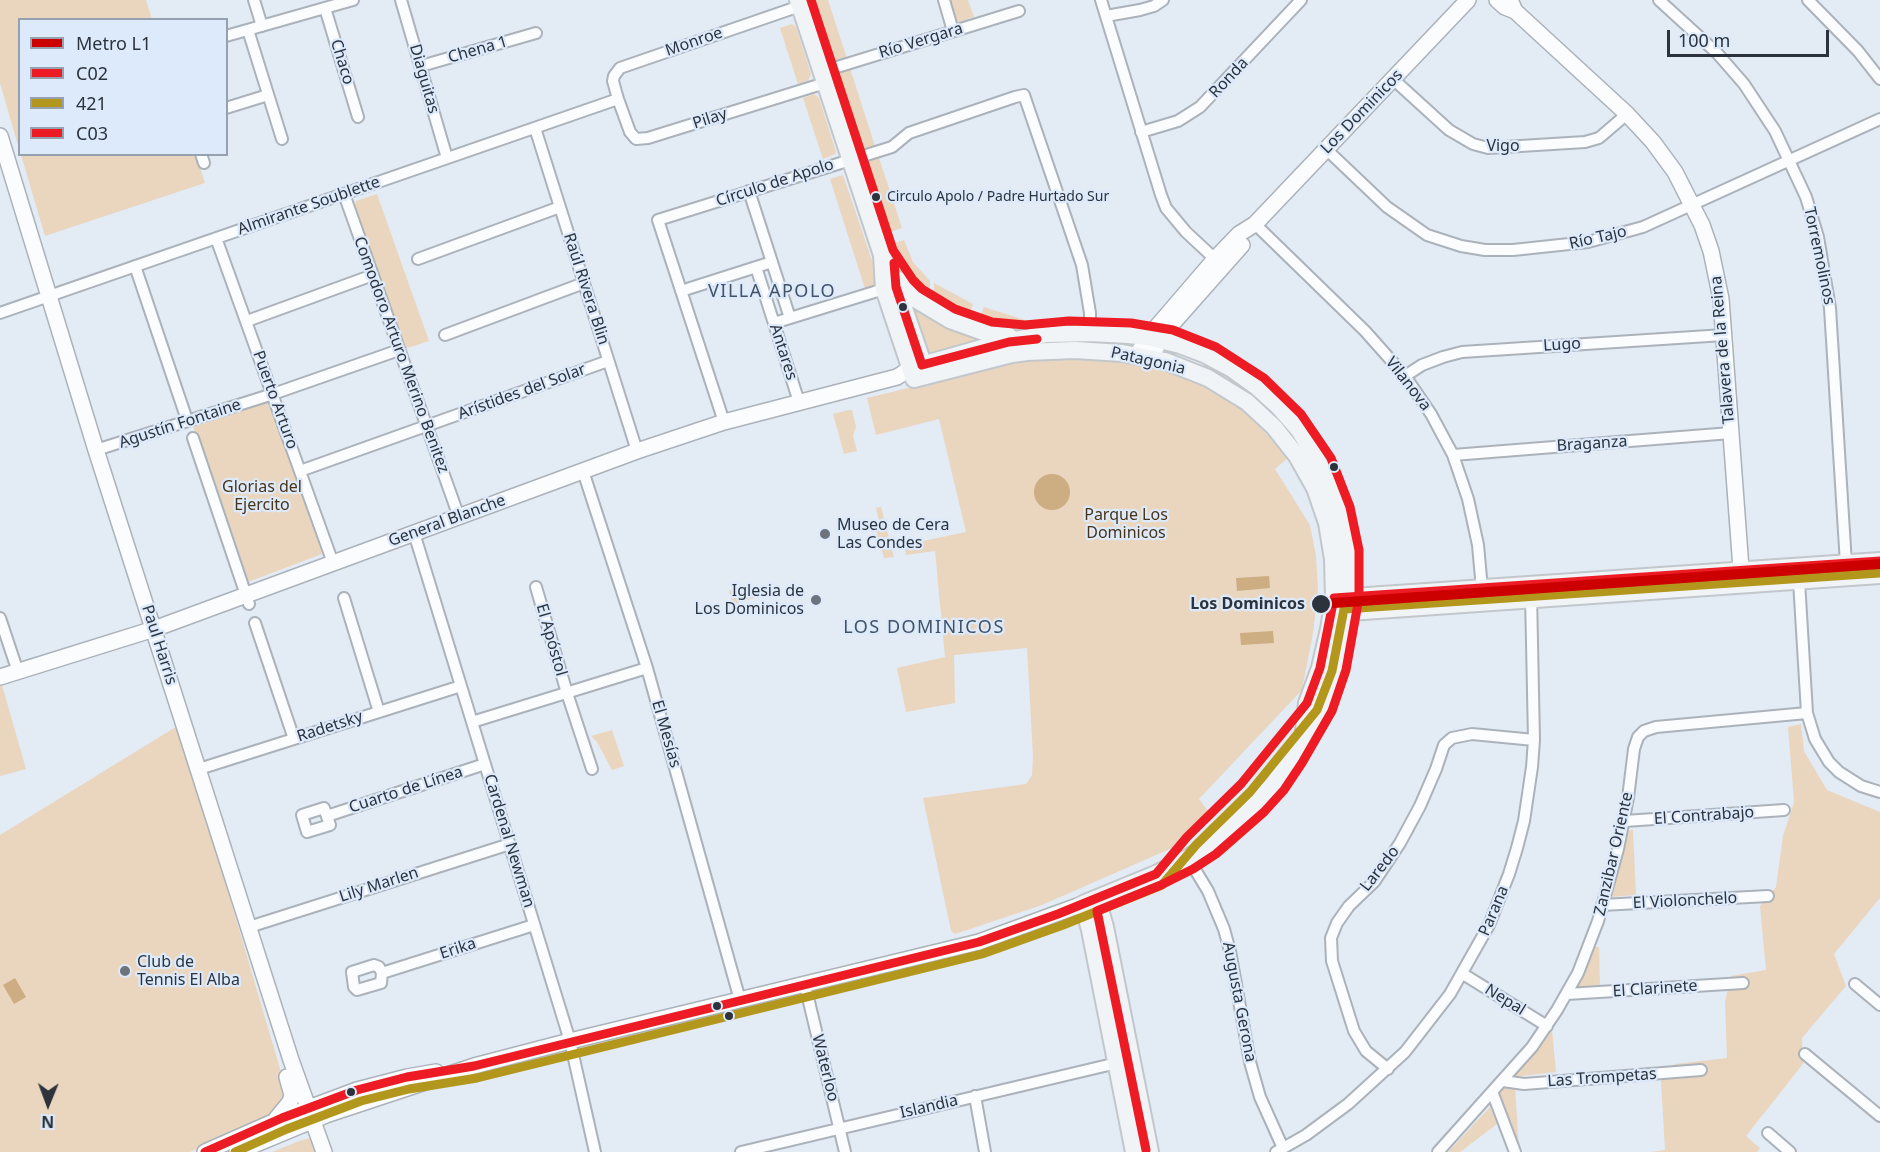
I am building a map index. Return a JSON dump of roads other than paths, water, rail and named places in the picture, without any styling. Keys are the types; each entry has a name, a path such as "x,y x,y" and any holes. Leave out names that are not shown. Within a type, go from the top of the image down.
{"main road":[{"path":"799,3 882,255 903,305 915,373"},
{"path":"882,255 884,289 915,373"},
{"path":"882,255 904,288 928,308 972,329 989,334 1025,337"},
{"name":"Patagonia","path":"915,373 1025,337 1090,333 1154,338 1204,354 1239,374 1263,392 1299,430 1325,473 1339,510 1347,551 1339,606"},
{"name":"Patagonia","path":"915,373 1012,354 1075,350 1144,356 1192,370 1232,392 1268,421 1292,448 1311,480 1327,523 1339,606"},
{"path":"1339,606 1742,578 1880,561"},
{"path":"1742,578 1799,581 1880,575"},
{"path":"1339,606 1482,589 1533,593"},
{"path":"1090,902 1153,876 1188,858 1231,826 1274,783 1292,758 1304,735 1307,703 1339,606"},
{"path":"1090,902 1134,1152"},
{"path":"1090,902 1105,927 1150,1152"}],"street":[{"path":"254,0 262,26"},
{"path":"228,35 353,0"},
{"name":"Diaguitas","path":"401,0 447,158"},
{"path":"944,0 953,31"},
{"path":"1101,0 1166,208 1186,232 1215,259"},
{"path":"1106,16 1140,10 1154,6 1163,0"},
{"name":"Ronda","path":"1141,132 1178,121 1200,107 1301,0"},
{"name":"Los Dominicos","path":"1144,356 1154,338 1215,259 1239,234 1255,224 1468,0"},
{"name":"Talavera de la Reina","path":"1497,0 1505,7 1513,5 1627,114 1665,156 1694,205 1714,262 1721,299 1742,578"},
{"name":"Torremolinos","path":"1659,0 1717,53 1761,107 1800,181 1812,216 1828,287 1833,337 1846,564"},
{"path":"1808,0 1858,51 1880,79"},
{"name":"Monroe","path":"618,99 613,81 620,68 799,3"},
{"name":"Chaco","path":"325,8 358,117"},
{"name":"Río Vergara","path":"823,78 953,31 1019,11"},
{"path":"248,30 282,139"},
{"name":"Chena 1","path":"421,66 536,33"},
{"name":"Pilay","path":"618,99 630,132 636,139 648,138 823,78"},
{"name":"Vigo","path":"1393,79 1449,130 1473,144 1488,148 1585,142 1599,138 1627,114"},
{"path":"228,107 268,95"},
{"name":"Círculo de Apolo","path":"724,422 658,220 892,147 909,133 1024,95 1082,265 1090,313 1090,333"},
{"name":"Almirante Soublette","path":"0,313 618,99"},
{"name":"Río Tajo","path":"1326,149 1361,184 1402,218 1435,238 1472,248 1513,250 1588,242 1643,226 1694,205 1880,119"},
{"name":"Raúl Rivera Blin","path":"535,128 637,451"},
{"name":"Paul Harris","path":"0,136 96,450 291,1060 324,1152"},
{"name":"Antares","path":"749,191 790,318"},
{"name":"Comodoro Arturo Merino Benitez","path":"344,194 459,517"},
{"path":"418,259 560,207"},
{"name":"Los Dominicos","path":"1154,338 1247,240 1255,224"},
{"name":"Vilanova","path":"1255,224 1365,332 1405,376 1431,414 1453,455 1461,477 1474,522 1482,589"},
{"name":"Puerto Arturo","path":"216,238 333,563"},
{"path":"681,291 772,262"},
{"path":"135,266 185,414"},
{"name":"Antares","path":"756,267 799,402"},
{"path":"247,321 373,275"},
{"path":"445,336 584,283"},
{"path":"774,323 884,289"},
{"name":"Lugo","path":"1405,376 1422,365 1462,352 1724,335"},
{"name":"Agustín Fontaine","path":"96,450 273,394 399,350"},
{"name":"Arístides del Solar","path":"300,471 608,361"},
{"name":"General Blanche","path":"0,677 247,600 333,563 637,451 724,422 915,373"},
{"name":"Braganza","path":"1453,455 1731,434"},
{"path":"193,438 247,600"},
{"name":"El Mesías","path":"583,471 647,668 740,1000"},
{"name":"Cardenal Newman","path":"414,533 570,1041 595,1152"},
{"path":"1799,581 1807,712 1815,739 1829,762 1851,780 1880,792"},
{"name":"El Apóstol","path":"536,587 567,693"},
{"name":"Parana","path":"1280,1150 1348,1104 1388,1070 1421,1033 1463,974 1489,925 1512,866 1529,794 1534,740 1533,593"},
{"path":"344,598 379,712"},
{"path":"0,618 18,672"},
{"path":"255,623 294,739"},
{"name":"El Apóstol","path":"472,722 647,668"},
{"name":"Radetsky","path":"199,769 461,686"},
{"path":"567,693 592,769"},
{"name":"Zanzibar Oriente","path":"1438,1152 1493,1094 1548,1026 1588,951 1624,821 1634,749 1638,737 1644,731 1656,727 1807,712"},
{"name":"Laredo","path":"1388,1070 1366,1051 1354,1031 1332,961 1331,939 1337,923 1349,906 1374,882 1401,843 1420,806 1444,745 1452,738 1472,734 1534,740"},
{"name":"Cuarto de Línea","path":"327,816 485,764"},
{"name":"El Contrabajo","path":"1624,821 1785,810"},
{"name":"Lily Marlen","path":"249,927 510,844"},
{"name":"Augusta Gerona","path":"1188,858 1208,891 1224,928 1250,1062 1260,1097 1280,1150"},
{"name":"El Violonchelo","path":"1602,905 1767,896"},
{"path":"216,1152 233,1146 273,1123 310,1115 474,1066 570,1041 979,942 1090,902"},
{"name":"Erika","path":"382,973 534,925"},
{"name":"Nepal","path":"1463,974 1548,1026"},
{"name":"El Clarinete","path":"1567,994 1743,983"},
{"path":"1856,984 1880,1005"},
{"name":"Waterloo","path":"805,985 845,1152"},
{"path":"1804,1054 1880,1116"},
{"path":"273,1123 290,1102 292,1095 287,1071 291,1060"},
{"name":"Islandia","path":"741,1152 1117,1063"},
{"name":"Las Trompetas","path":"1503,1081 1524,1084 1701,1070"},
{"path":"1493,1094 1515,1152"},
{"path":"975,1096 985,1152"},
{"path":"204,1152 233,1146 265,1145 310,1115"},
{"path":"1768,1133 1790,1152"}],"metro line":[{"name":"L1","path":"1320,604 1880,564"}],"place":[{"name":"Circulo Apolo / Padre Hurtado Sur","path":"876,197"},
{"name":"Museo de Cera Las Condes","path":"825,534"},
{"name":"Iglesia de Los Dominicos","path":"816,600"},
{"name":"Los Dominicos","path":"1321,604"},
{"name":"Club de Tennis El Alba","path":"125,971"}],"district":[{"name":"VILLA APOLO","path":"772,292"},
{"name":"LOS DOMINICOS","path":"924,628"}],"park label":[{"name":"Glorias del Ejercito","path":"262,496"},
{"name":"Parque Los Dominicos","path":"1126,524"}]}
